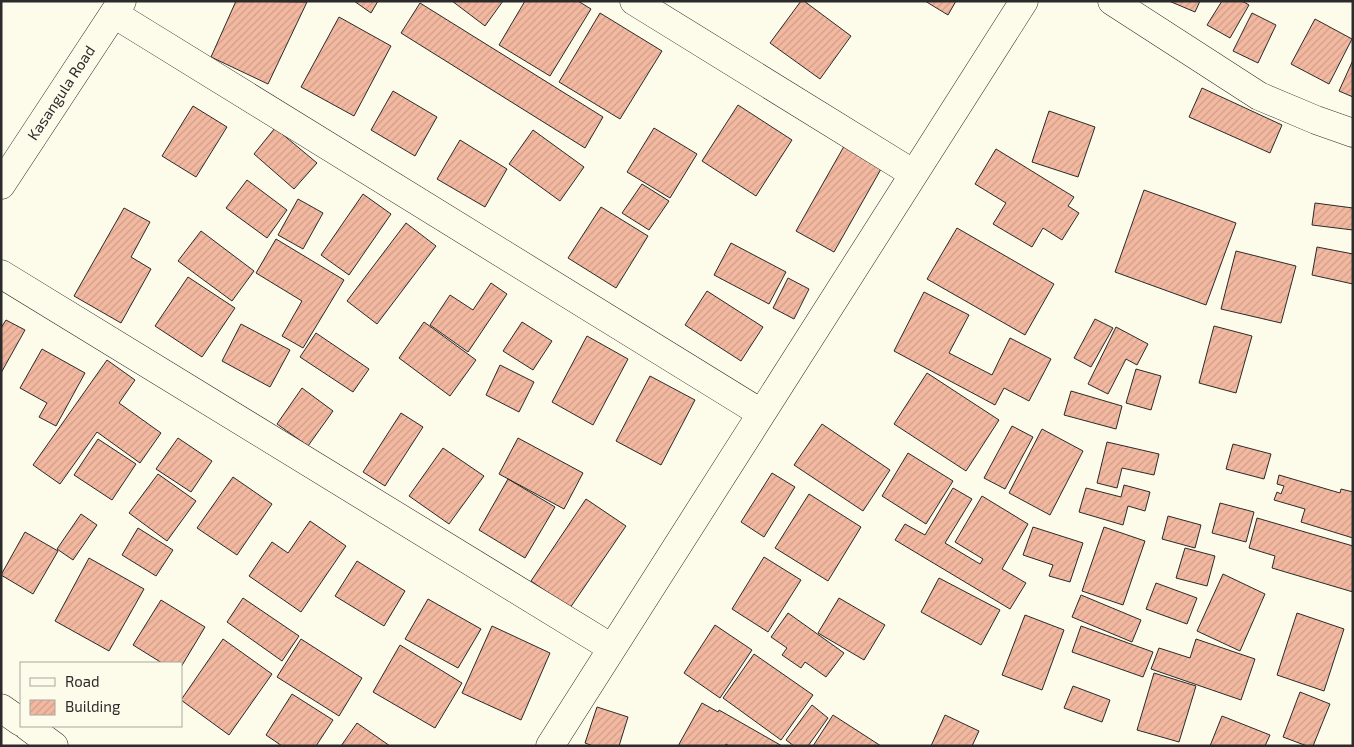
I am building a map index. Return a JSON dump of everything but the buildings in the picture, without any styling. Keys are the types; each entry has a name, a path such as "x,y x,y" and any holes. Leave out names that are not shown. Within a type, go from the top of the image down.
{"street":[{"path":"634,1 914,174"},
{"path":"550,746 1024,1"},
{"path":"1112,1 1259,96 1353,133"},
{"path":"118,8 761,413"},
{"name":"Kasangula Road","path":"1,185 118,8"},
{"path":"1,274 612,648"},
{"path":"1,708 20,721"},
{"path":"27,727 54,746"}]}
